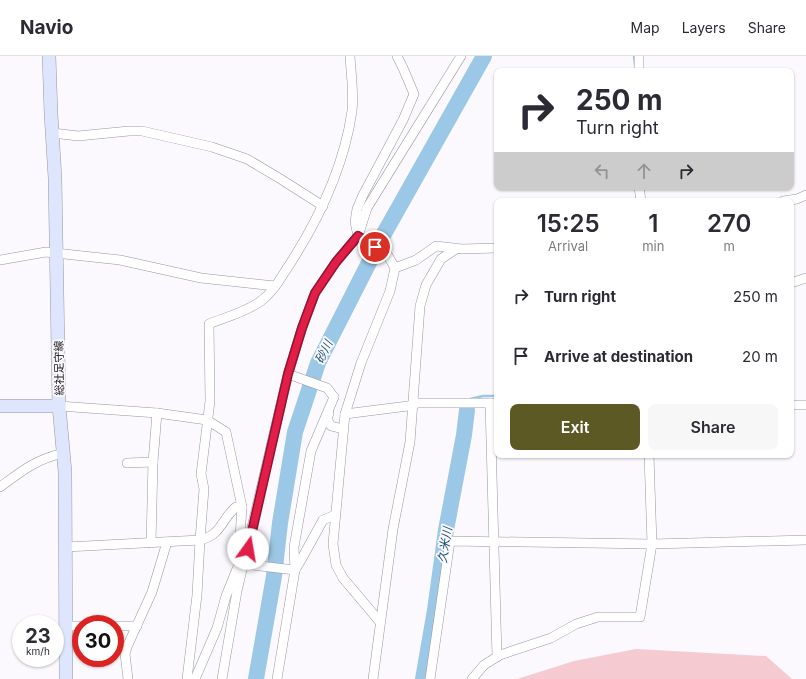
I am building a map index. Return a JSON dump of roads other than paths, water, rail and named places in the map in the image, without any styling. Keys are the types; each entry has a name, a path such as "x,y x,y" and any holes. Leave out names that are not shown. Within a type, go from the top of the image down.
{"main road":[{"name":"総社足守線","path":"49,56 57,253 59,406 65,472 67,626 66,679"},
{"path":"0,406 59,406"}],"street":[{"path":"187,679 197,595 204,488 201,474 210,401 208,324 261,301 271,292 303,244 322,206 341,156 349,127 352,109 350,56"},
{"path":"380,622 343,578 336,565 333,544 345,414 361,363 390,291 395,268 386,254 361,238 355,222 357,209 363,195 403,120 414,94 397,56"},
{"path":"222,679 237,591 288,374 302,328 315,293 336,262 361,238 367,208 461,56"},
{"path":"639,56 639,68"},
{"path":"53,133 78,136 142,131 212,147 247,159 322,206"},
{"path":"794,200 806,195"},
{"path":"395,268 416,260 436,246 456,249 494,248"},
{"path":"373,679 394,529 410,442 420,306 426,286 441,259 456,249"},
{"path":"0,260 46,252 57,253 120,260 201,278 275,286"},
{"path":"794,282 806,278"},
{"path":"288,374 327,388 334,397"},
{"path":"334,397 327,419 331,426 343,428"},
{"path":"277,679 295,570 294,547 311,451 334,397"},
{"path":"345,414 418,403 494,403 494,541 497,657"},
{"path":"794,405 806,405"},
{"path":"59,406 157,413 207,420 226,432 242,507 239,552 244,564"},
{"path":"151,543 153,462 157,413"},
{"path":"0,487 30,466 46,458 63,453"},
{"path":"472,679 484,665 497,657 551,638 576,624 598,617 640,617 652,544 649,458"},
{"path":"127,463 153,462"},
{"path":"66,547 200,540 207,538 219,530 236,506 242,507"},
{"path":"295,570 323,520 335,515"},
{"path":"430,679 450,541 652,544 806,540"},
{"path":"128,679 125,654 152,592 167,542"},
{"path":"195,679 218,628 226,596 236,569 244,564 295,570"},
{"path":"67,626 72,626"},
{"path":"124,626 138,626"}],"waterway":[{"name":"砂川","path":"256,679 274,576 280,523 295,432 318,363 381,239 484,56"},
{"path":"634,56 635,65"},
{"path":"470,399 483,396 494,396"},
{"name":"久米川","path":"423,679 435,610 446,530 464,435 467,410"}]}
